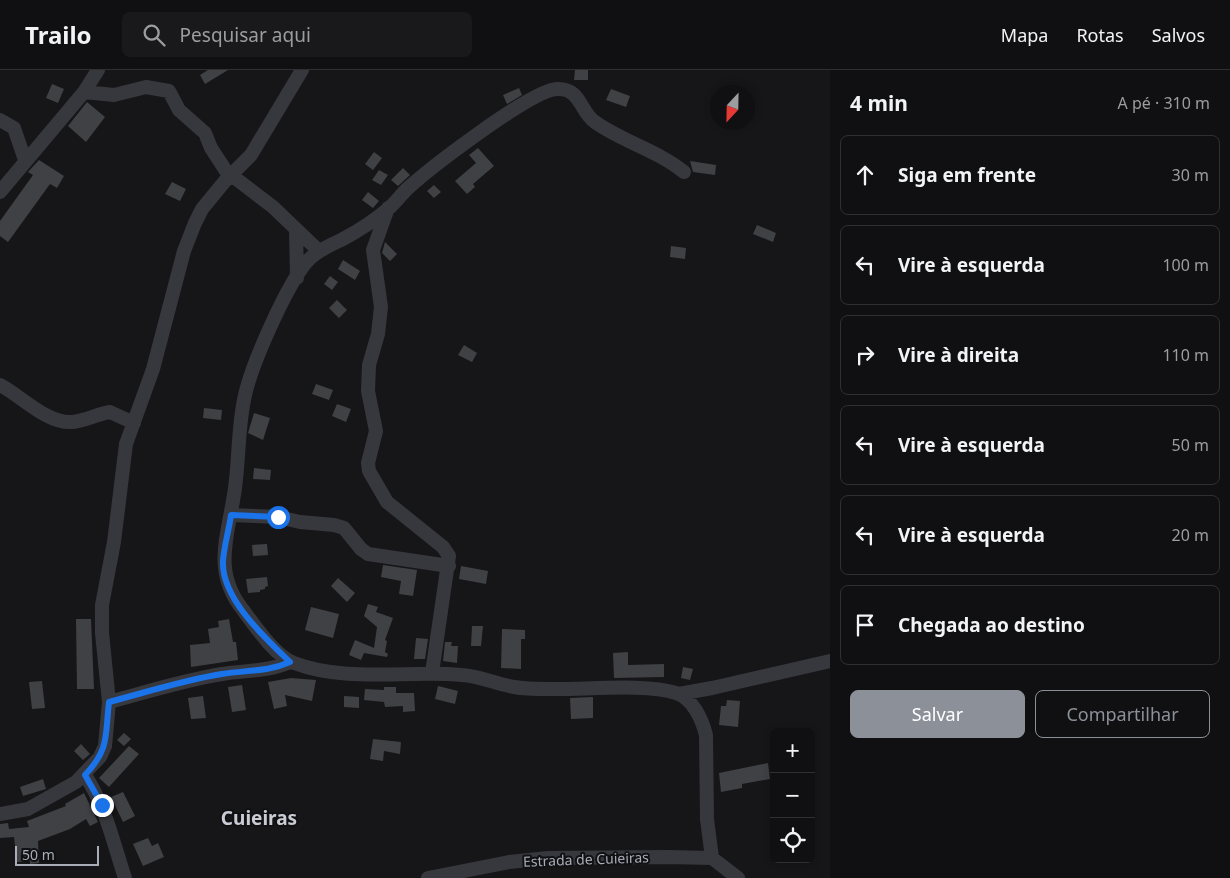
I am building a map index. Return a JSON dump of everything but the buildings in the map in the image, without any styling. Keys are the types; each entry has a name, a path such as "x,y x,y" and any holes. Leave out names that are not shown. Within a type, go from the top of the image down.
{"street":[{"path":"0,192 84,92 98,70"},
{"path":"0,814 28,809 57,794 85,775 100,757 105,746 109,702 102,633 102,604 114,542 122,466 134,423 154,369 188,238 202,209 231,175 252,156 302,70"},
{"path":"84,92 114,95 146,87 168,91 179,110 205,133 220,164 231,175 273,207 320,251"},
{"path":"684,172 661,155 593,121 577,95 557,89 542,93 516,108 425,174 388,208 343,239 320,251 303,266 284,300 248,381 243,401 231,515 223,562 229,589 264,638 290,662 354,674 432,673 468,675 514,687 652,689 679,694 830,661"},
{"path":"0,120 14,128 26,160"},
{"path":"388,208 373,250 381,316 369,365 368,391 376,422 376,431 368,463 369,471 387,502 443,547 449,556 432,673"},
{"path":"296,229 297,278"},
{"path":"0,385 15,393 28,406 63,421 78,421 110,412 134,423"},
{"path":"231,515 278,517 300,522 334,525 344,528 361,549 368,554 449,566"},
{"path":"109,702 183,681 224,673 275,669 290,662"},
{"path":"679,694 695,708 703,722 706,735 707,819 712,858 738,878"},
{"path":"85,775 97,793 109,822 125,878"},
{"name":"Estrada de Cuieiras","path":"428,878 509,862 548,858 712,858"}],"district":[{"name":"Cuieiras","path":"259,818"}],"route":[{"path":"102,805 97,793 85,775 100,757 105,746 109,702 183,681 224,673 275,669 290,662 264,638 234,599 229,589 223,562 231,515 278,517"}]}
